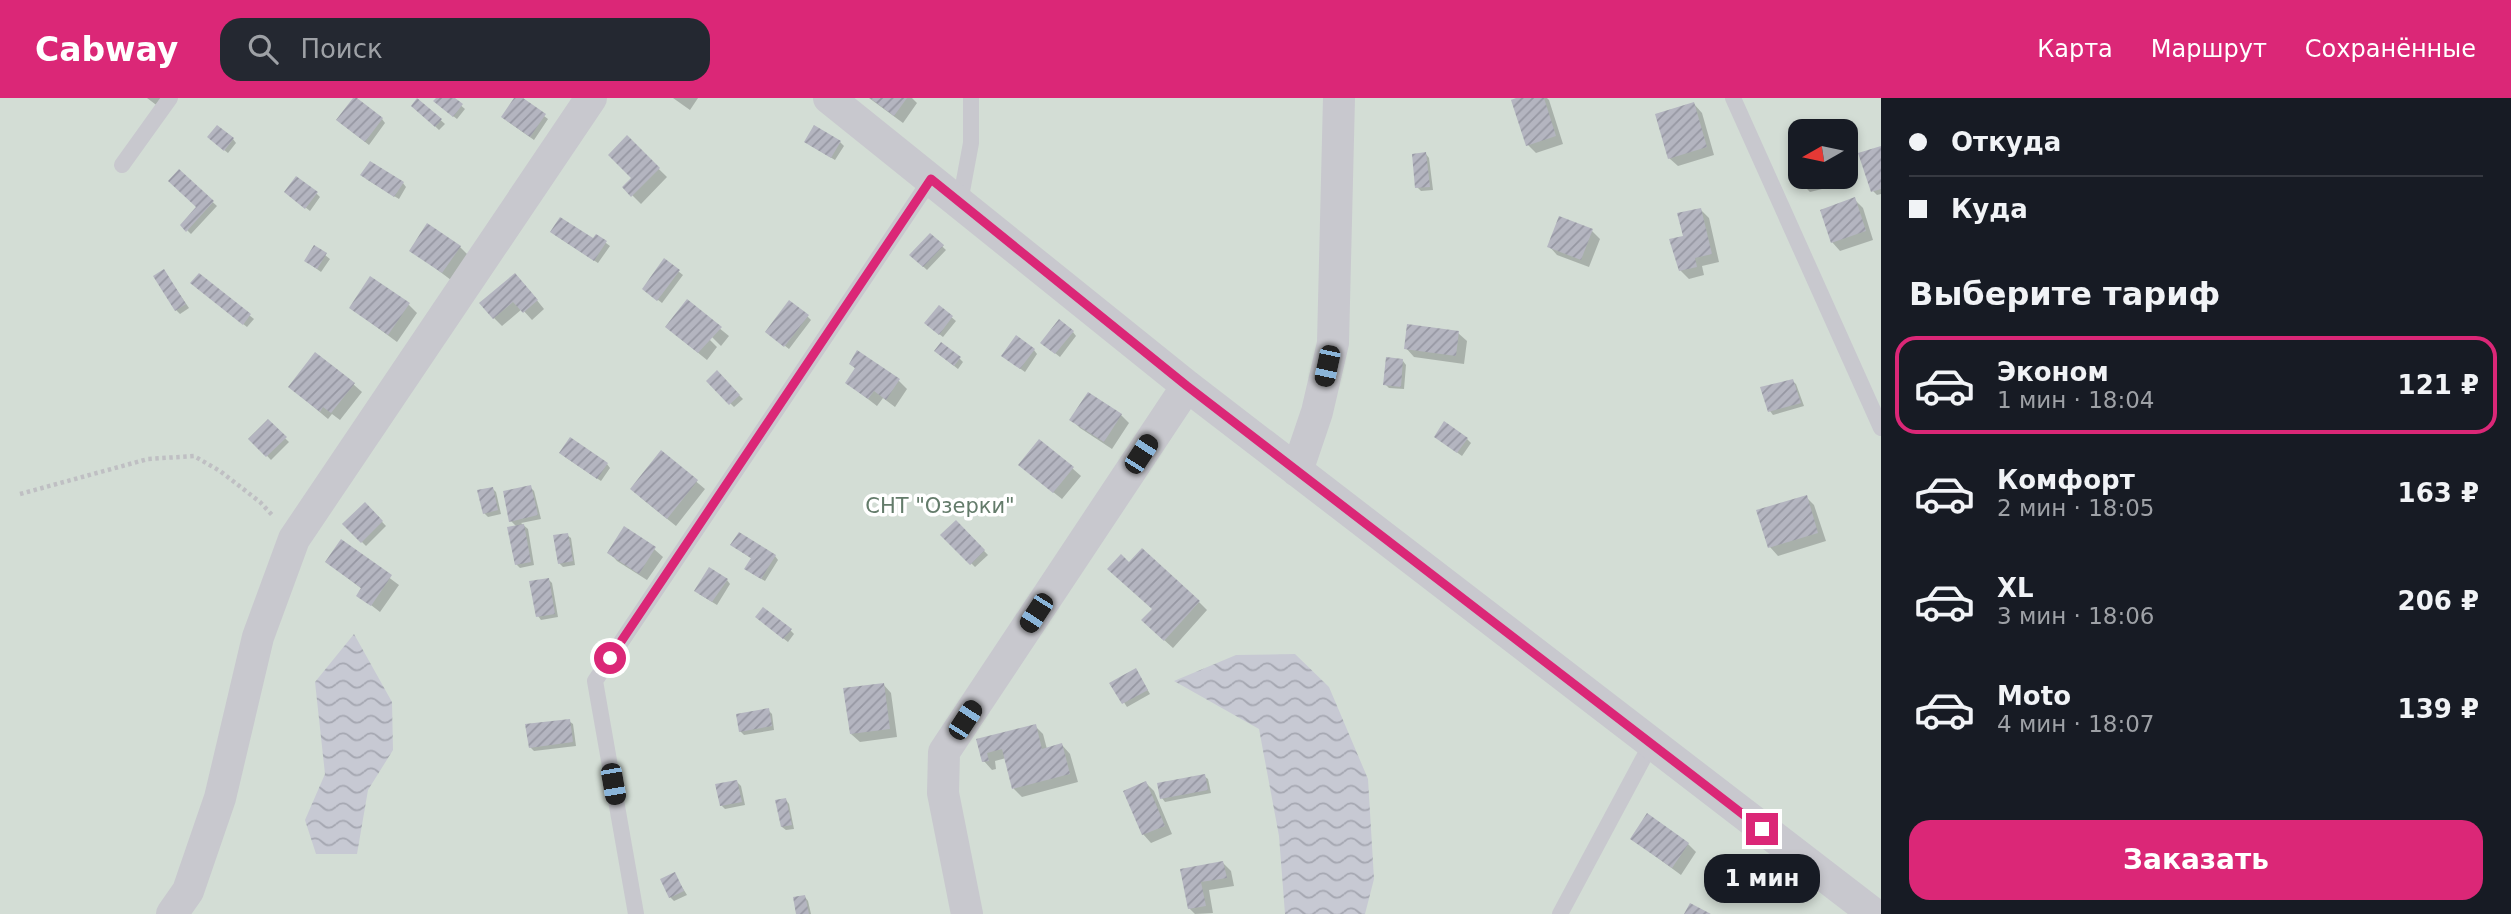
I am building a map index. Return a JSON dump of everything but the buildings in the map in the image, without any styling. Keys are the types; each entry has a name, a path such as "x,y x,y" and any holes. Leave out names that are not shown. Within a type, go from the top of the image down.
{"street":[{"path":"172,914 188,891 220,798 258,637 294,539 591,98"},
{"path":"829,98 1187,386 1874,914"},
{"path":"1297,471 1317,412 1333,343 1339,98"},
{"path":"967,914 943,793 944,752 1187,386"}],"lane":[{"path":"122,165 170,98"},
{"path":"960,202 971,143 971,98"},
{"path":"1733,98 1881,428"},
{"path":"636,914 595,681 931,179"},
{"path":"1560,914 1651,744"}],"path":[{"path":"20,494 148,459 194,456 220,471 260,502 294,539"}],"green space":[{"name":"СНТ \"Озерки\"","path":"0,98 1881,98 1881,914 0,914"}],"water":[{"path":"354,634 392,702 393,750 368,790 357,854 316,854 305,820 325,774 315,682"},
{"path":"1295,654 1329,687 1368,779 1374,879 1365,914 1285,914 1279,836 1259,729 1174,681 1236,655"}],"route":[{"path":"610,658 931,179 1187,386 1762,829"}]}
